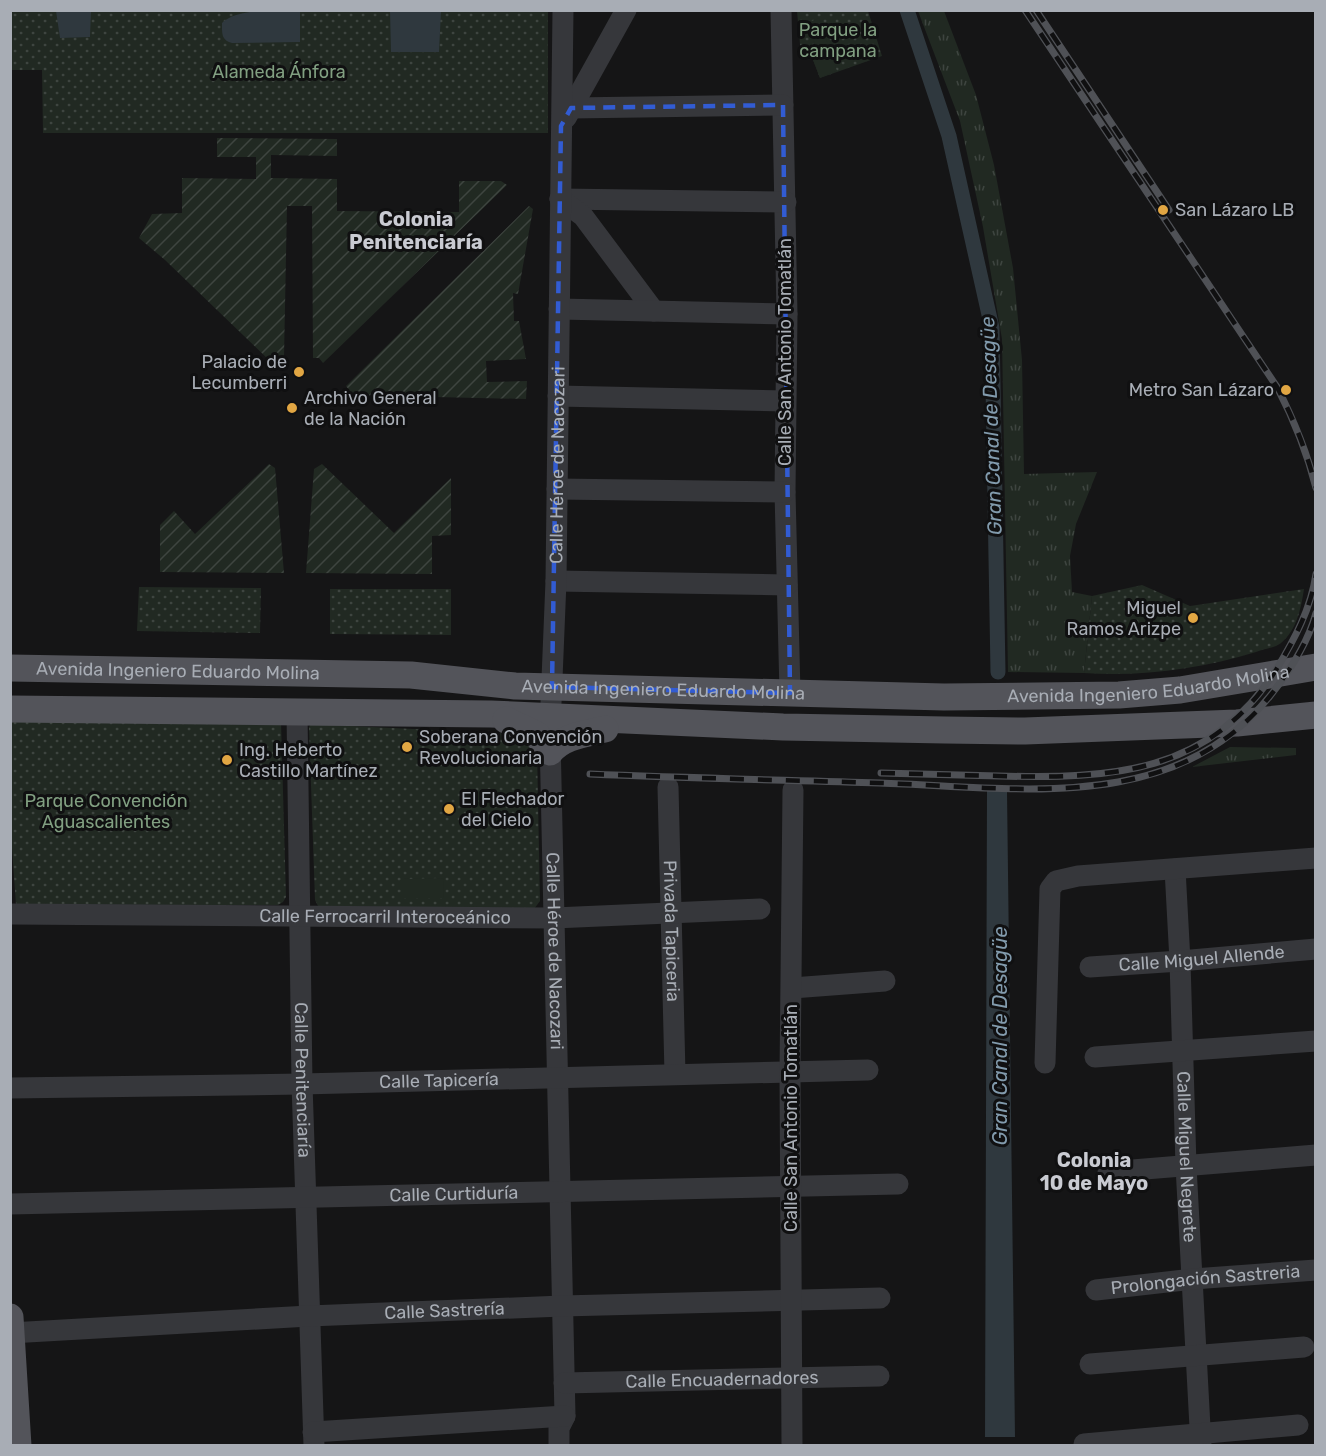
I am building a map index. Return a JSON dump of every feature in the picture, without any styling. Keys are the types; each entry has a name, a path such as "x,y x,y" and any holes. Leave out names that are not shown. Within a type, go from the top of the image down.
{"main road":[{"name":"Avenida Ingeniero Eduardo Molina","path":"10,668 411,675 515,686 944,697 1119,695 1180,690 1316,666"},
{"name":"Avenida Ingeniero Eduardo Molina","path":"10,709 491,714 632,722 945,730 1025,730 1237,723 1316,715"},
{"path":"491,714 537,735 550,752 566,739 632,722"},
{"path":"11,1328 18,1446"}],"street":[{"name":"Calle Héroe de Nacozari","path":"560,1446 559,1428 565,1416 550,752 556,581 560,200 566,117 563,10"},
{"name":"Calle Héroe de Nacozari","path":"566,117 626,10"},
{"name":"Calle San Antonio Tomatlán","path":"781,10 786,202 785,492 790,693"},
{"path":"566,117 783,105"},
{"path":"560,200 786,202"},
{"path":"560,200 583,216 654,311"},
{"path":"559,309 787,314"},
{"path":"558,396 785,401"},
{"path":"557,489 785,492"},
{"path":"556,581 787,585"},
{"name":"Calle Penitenciaría","path":"297,712 302,1084 314,1439"},
{"name":"Privada Tapiceria","path":"668,787 675,1074"},
{"name":"Calle San Antonio Tomatlán","path":"792,1446 790,1073 793,790"},
{"path":"1045,1063 1050,889 1056,881 1078,876 1316,858"},
{"name":"Calle Miguel Negrete","path":"1175,869 1184,1052 1186,1166 1201,1440"},
{"name":"Calle Ferrocarril Interoceánico","path":"10,914 554,918 760,909"},
{"name":"Calle Miguel Allende","path":"1090,967 1316,949"},
{"path":"792,988 885,981"},
{"path":"1095,1057 1316,1041"},
{"name":"Calle Tapicería","path":"10,1088 557,1079 868,1070"},
{"path":"1108,1172 1316,1155"},
{"name":"Calle Curtiduría","path":"10,1204 898,1184"},
{"name":"Prolongación Sastreria","path":"1096,1290 1316,1270"},
{"name":"Calle Sastrería","path":"11,1328 562,1306 880,1298"},
{"path":"1090,1364 1304,1347"},
{"name":"Calle Encuadernadores","path":"564,1383 879,1376"},
{"name":"Calle Héroe de Nacozari","path":"565,1416 573,1428 574,1446"},
{"path":"314,1439 565,1416"},
{"path":"1084,1444 1201,1440 1298,1425"}],"highlighted area":[{"path":"783,105 790,693 552,687 561,126 571,108"}],"green space":[{"name":"Alameda Ánfora","path":"11,11 548,11 548,133 43,133 42,70 11,70"},
{"name":"Parque la campana","path":"797,11 868,11 882,56 820,78 810,52 801,55"},
{"path":"918,11 944,11 976,95 994,165 1013,268 1022,360 1024,474 1097,472 1076,524 1070,556 1072,592 1092,596 1084,673 1008,672 1002,339 983,227 960,121"},
{"path":"819,18 837,71 820,78 808,47 815,44 807,23"},
{"path":"217,138 337,139 337,156 271,155 271,178 337,179 337,211 459,212 459,181 501,181 507,185 323,363 319,358 313,358 312,206 287,206 284,357 270,361 139,238 152,214 182,213 182,178 256,179 256,157 217,157"},
{"path":"529,206 533,209 518,294 513,293 514,321 519,321 526,359 486,361 487,382 527,381 526,399 349,395 346,386"},
{"path":"269,464 275,468 284,573 160,572 160,525 174,511 195,534"},
{"path":"322,464 394,533 451,478 451,535 432,536 432,574 306,573 314,469"},
{"path":"1142,585 1190,606 1304,589 1295,625 1286,638 1276,646 1192,667 1149,673 1084,673 1092,596"},
{"path":"139,587 261,588 260,633 137,631"},
{"path":"330,589 451,589 451,635 330,634"},
{"name":"Parque Convención Aguascalientes","path":"10,716 281,722 286,897 283,902 278,905 16,905 10,820"},
{"path":"311,724 514,734 537,748 540,901 534,909 318,906 315,900 309,727"},
{"path":"1230,747 1296,748 1296,755 1192,767"},
{"path":"443,878 444,898 403,898 403,879"}],"water":[{"path":"56,11 91,11 90,37 60,38"},
{"path":"259,11 300,11 300,42 232,43 223,36 222,23 237,15"},
{"path":"390,11 441,11 439,52 391,52"},
{"path":"987,790 1007,791 1015,1437 985,1437"}],"waterway":[{"name":"Gran Canal de Desagüe","path":"907,10 949,136 992,328 998,672"}],"railway":[{"path":"1025,10 1277,387 1300,436 1316,488"},
{"path":"1036,10 1169,210"},
{"path":"881,773 1040,777 1080,775 1118,771 1155,763 1189,750 1221,731 1250,705 1276,670 1306,612 1316,574"},
{"path":"590,774 1038,789 1090,786 1140,777 1187,761 1231,734 1270,696 1284,677 1303,646 1316,613"}],"place":[{"name":"San Lázaro LB","path":"1163,210"},
{"name":"Palacio de Lecumberri","path":"299,372"},
{"name":"Metro San Lázaro","path":"1286,390"},
{"name":"Archivo General de la Nación","path":"292,408"},
{"name":"Miguel Ramos Arizpe","path":"1193,618"},
{"name":"Soberana Convención Revolucionaria","path":"407,747"},
{"name":"Ing. Heberto Castillo Martínez","path":"227,760"},
{"name":"El Flechador del Cielo","path":"449,809"}],"district":[{"name":"Colonia Penitenciaría","path":"416,230"},
{"name":"Colonia 10 de Mayo","path":"1094,1172"}]}
